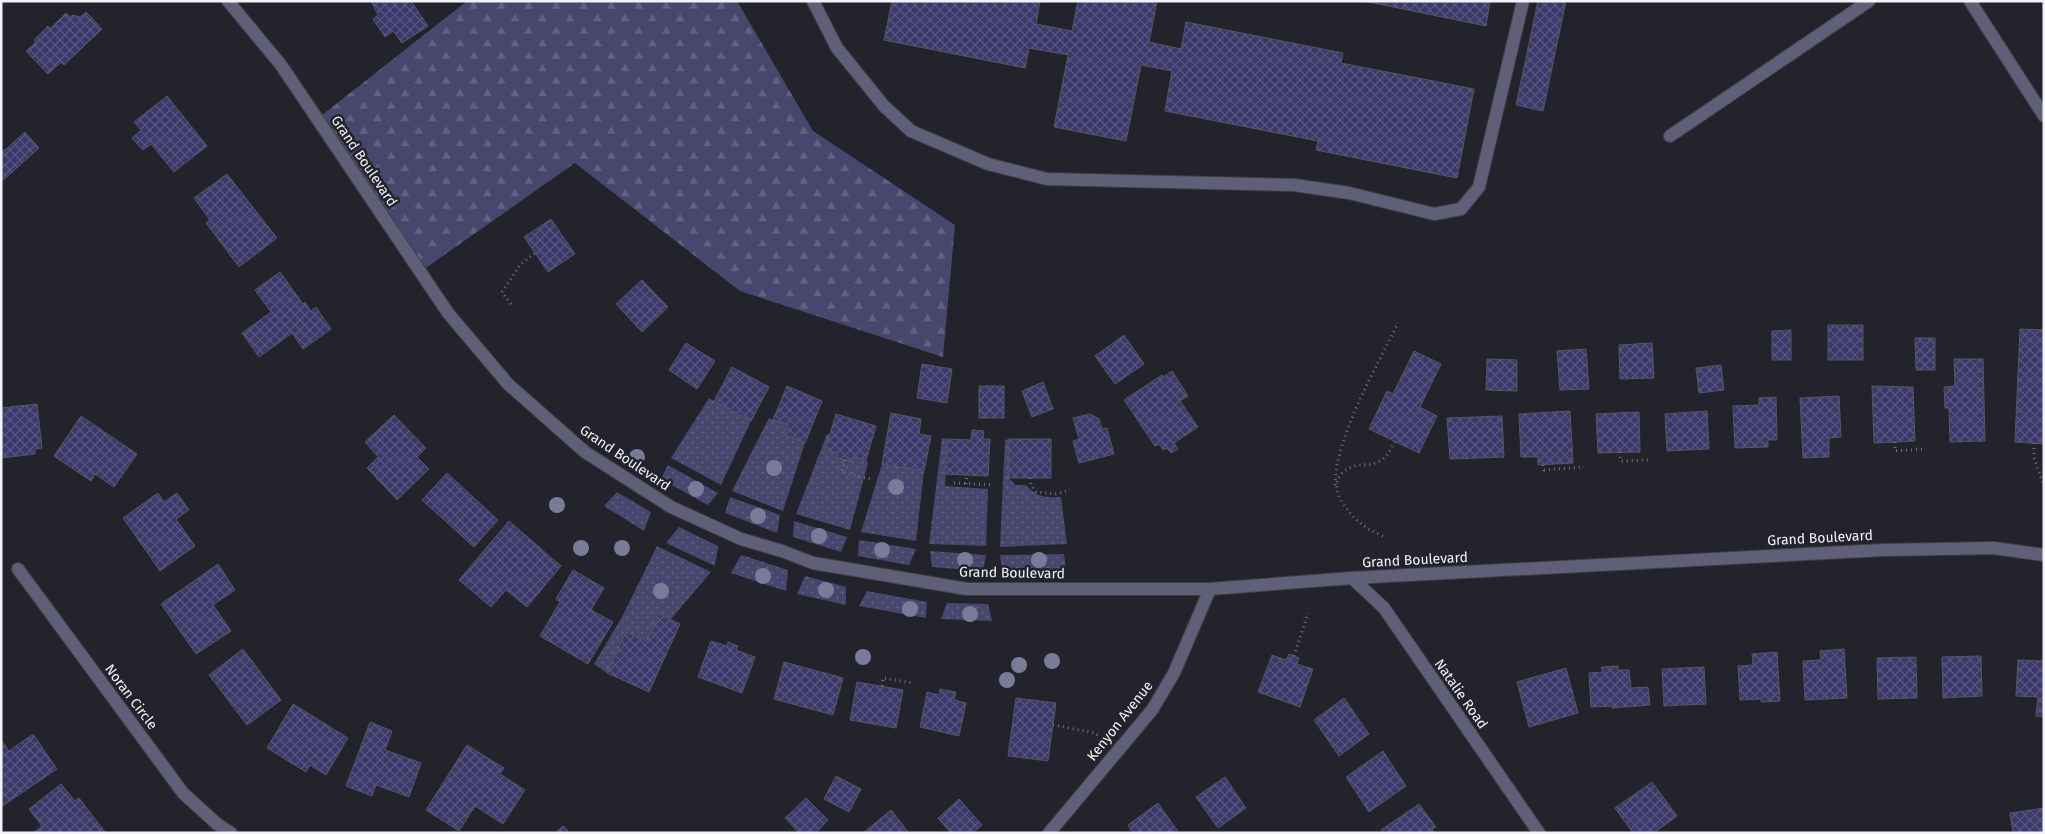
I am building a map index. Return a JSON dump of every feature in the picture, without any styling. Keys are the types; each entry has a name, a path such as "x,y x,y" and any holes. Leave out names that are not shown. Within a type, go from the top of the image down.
{"street":[{"name":"Grand Boulevard","path":"228,1 281,65 448,313 492,367 585,452 672,507 741,539 814,563 967,589 1210,589 1352,578 1884,550 1994,548 2044,554"},
{"path":"813,1 837,48 884,106 911,131 988,164 1047,179 1294,185 1350,193 1434,214 1461,209 1479,188 1523,1"},
{"path":"1670,136 1869,1"},
{"path":"1970,1 2044,116"},
{"name":"Noran Circle","path":"18,569 183,793 217,824 231,833"},
{"name":"Natalie Road","path":"1352,578 1384,608 1539,833"},
{"name":"Kenyon Avenue","path":"1049,833 1152,710 1174,674 1192,637 1210,589"}],"path":[{"path":"511,304 502,292 520,265 535,253"},
{"path":"1382,536 1362,527 1349,513 1338,496 1335,485 1335,469 1341,445 1398,323"},
{"path":"1335,485 1340,475 1354,466 1368,466 1379,462 1387,455 1395,442"},
{"path":"1895,442 1895,451 1926,449"},
{"path":"2034,443 2034,458 2044,486"},
{"path":"1619,452 1621,461 1648,460"},
{"path":"845,460 842,472 870,479"},
{"path":"1543,465 1544,470 1584,467"},
{"path":"966,484 967,475"},
{"path":"1030,478 1031,485 1036,492 1055,494 1070,490"},
{"path":"954,483 994,485"},
{"path":"1294,656 1308,613"},
{"path":"882,686 883,678 913,683"},
{"path":"1053,725 1095,733 1116,752"}],"green space":[{"path":"467,1 737,1 813,131 955,225 943,357 740,291 575,163 420,272 317,119"},
{"path":"709,398 751,421 721,485 671,458"},
{"path":"769,418 788,425 784,434 805,443 783,511 732,491"},
{"path":"827,434 830,435 826,450 866,460 868,463 850,530 796,514"},
{"path":"942,438 947,439 945,486 988,489 986,546 929,544"},
{"path":"1009,439 1009,478 1015,485 1026,485 1037,494 1046,497 1061,497 1067,544 1000,547 1005,440"},
{"path":"882,464 924,471 916,541 861,532"},
{"path":"668,465 718,493 708,505 661,479"},
{"path":"617,492 651,512 644,531 604,506"},
{"path":"730,497 780,515 777,533 725,513"},
{"path":"794,521 847,537 841,552 793,537"},
{"path":"679,527 718,546 715,566 666,543"},
{"path":"859,540 916,549 909,565 858,556"},
{"path":"657,546 711,572 671,619 659,614 647,641 626,632 607,673 594,664 622,617"},
{"path":"930,551 986,555 983,571 932,567"},
{"path":"1064,554 1066,569 1002,571 1000,555"},
{"path":"741,555 788,570 786,591 731,573"},
{"path":"805,576 846,587 846,605 797,594"},
{"path":"867,591 927,602 926,618 859,606"},
{"path":"947,603 988,604 992,621 941,619"}],"building":[{"path":"371,1 411,1 428,26 402,43 393,31 385,37 373,19 378,15"},
{"path":"892,1 1040,1 1036,24 1072,31 1078,1 1157,1 1149,42 1181,49 1186,22 1343,53 1341,63 1474,89 1457,178 1316,150 1318,141 1165,111 1172,71 1141,65 1126,141 1054,127 1068,55 1029,48 1025,68 884,40"},
{"path":"1364,1 1490,1 1486,26"},
{"path":"1538,1 1566,1 1543,111 1516,105"},
{"path":"86,12 102,29 64,65 61,62 48,74 26,51 36,42 34,40 48,26 50,29 66,13 70,17 73,15 80,17"},
{"path":"167,96 207,146 174,172 151,144 143,150 132,138 141,130 134,122"},
{"path":"25,132 39,148 1,182 1,148 4,151"},
{"path":"227,174 277,238 239,267 206,223 210,220 194,198"},
{"path":"551,219 575,254 548,272 524,237"},
{"path":"280,272 303,304 305,302 311,311 316,307 331,329 303,349 292,333 259,357 242,333 271,312 255,290"},
{"path":"642,280 668,307 642,332 616,304"},
{"path":"1828,325 1863,325 1863,360 1828,360"},
{"path":"2020,329 2044,330 2044,444 2015,442"},
{"path":"1791,330 1791,360 1772,360 1772,331"},
{"path":"1124,335 1144,364 1115,384 1095,356"},
{"path":"1915,338 1935,338 1935,370 1916,370"},
{"path":"686,343 715,361 697,389 669,370"},
{"path":"1652,343 1654,378 1620,379 1619,345"},
{"path":"1586,349 1589,389 1560,390 1557,351"},
{"path":"1414,351 1441,364 1420,407 1437,416 1419,453 1369,429 1387,391 1393,394"},
{"path":"1487,359 1517,360 1517,391 1486,390"},
{"path":"1954,359 1983,359 1985,441 1950,442 1949,408 1945,408 1944,387 1955,386"},
{"path":"922,364 952,369 947,403 917,398"},
{"path":"1721,365 1724,390 1699,393 1696,368"},
{"path":"732,367 769,387 751,421 714,401"},
{"path":"1172,371 1188,396 1180,401 1198,427 1174,443 1178,449 1171,453 1167,448 1163,450 1159,444 1155,446 1124,400 1162,375 1163,377"},
{"path":"1043,382 1053,409 1032,417 1022,391"},
{"path":"787,386 822,401 805,443 784,434 788,425 773,420"},
{"path":"979,386 1004,386 1004,418 979,418"},
{"path":"1872,386 1913,387 1915,441 1874,443"},
{"path":"1839,396 1841,437 1829,438 1829,457 1803,458 1800,398"},
{"path":"1776,397 1777,440 1768,440 1768,447 1735,448 1733,406 1759,405 1759,398"},
{"path":"37,404 42,448 35,449 35,454 1,458 1,408"},
{"path":"1570,411 1573,463 1538,465 1538,457 1521,457 1519,414"},
{"path":"1707,411 1709,449 1667,451 1665,414"},
{"path":"1639,412 1640,452 1598,453 1596,414"},
{"path":"891,413 921,419 919,434 931,436 924,471 882,464"},
{"path":"836,414 876,426 866,460 854,457 852,462 837,458 838,453 825,450"},
{"path":"1090,414 1099,419 1102,429 1107,428 1114,454 1079,463 1073,441 1079,439 1073,418"},
{"path":"394,415 426,448 417,457 429,469 397,500 367,468 378,457 365,442"},
{"path":"81,416 137,454 114,487 95,474 91,481 54,456"},
{"path":"1502,416 1504,457 1450,459 1447,418"},
{"path":"972,430 984,431 983,439 990,439 988,476 945,474 947,439 971,440"},
{"path":"1009,439 1051,439 1051,478 1009,478"},
{"path":"447,473 498,520 474,547 422,500"},
{"path":"158,493 164,502 177,493 189,510 176,519 195,546 160,571 123,518"},
{"path":"509,521 561,566 527,607 506,590 491,607 459,580"},
{"path":"218,564 235,590 213,605 231,631 196,654 161,604"},
{"path":"573,570 604,588 591,610 613,622 588,664 540,636 560,602 556,599"},
{"path":"659,614 680,624 649,692 607,673 626,632 647,641"},
{"path":"711,641 727,646 728,642 738,646 736,650 755,657 742,693 698,677"},
{"path":"243,649 281,700 247,725 209,675"},
{"path":"1844,649 1847,698 1805,700 1803,661 1821,660 1820,651"},
{"path":"1777,652 1780,701 1761,702 1761,699 1740,700 1738,666 1753,665 1752,654"},
{"path":"1289,654 1299,658 1297,664 1313,669 1300,707 1258,692 1272,655 1286,660"},
{"path":"1981,656 1982,696 1943,698 1942,657"},
{"path":"1916,657 1917,698 1878,699 1877,658"},
{"path":"2018,660 2044,661 2044,717 2036,716 2038,697 2016,696"},
{"path":"784,662 843,678 833,715 774,699"},
{"path":"1618,666 1618,670 1629,670 1631,688 1648,687 1650,705 1612,708 1612,706 1591,707 1589,673 1603,672 1601,667"},
{"path":"1704,667 1706,704 1664,706 1662,669"},
{"path":"1566,668 1578,713 1529,727 1517,682"},
{"path":"857,682 903,690 896,728 850,720"},
{"path":"940,689 956,692 954,700 966,703 959,736 920,727 927,692 939,695"},
{"path":"1016,698 1056,703 1048,761 1008,756"},
{"path":"1344,698 1369,734 1339,756 1314,720"},
{"path":"293,704 348,738 326,775 310,765 306,772 267,748"},
{"path":"370,722 392,731 385,750 421,763 409,797 376,785 372,796 346,786"},
{"path":"33,734 57,769 1,807 1,740 9,751"},
{"path":"467,745 504,768 500,774 525,790 503,824 475,806 459,831 426,810"},
{"path":"1383,751 1406,786 1369,812 1346,777"},
{"path":"836,776 861,789 849,812 824,799"},
{"path":"1225,777 1246,808 1218,828 1196,797"},
{"path":"1652,782 1677,816 1654,833 1633,833 1615,808"},
{"path":"61,784 75,801 79,798 105,832 33,833 42,826 29,809"},
{"path":"806,798 828,820 816,833 799,833 785,818"},
{"path":"959,799 982,825 973,833 951,833 938,818"},
{"path":"1158,803 1179,833 1133,833 1128,825"},
{"path":"1419,804 1436,827 1432,829 1435,833 1383,833 1381,830"},
{"path":"2044,808 2044,833 2013,833 2010,813"},
{"path":"891,810 909,833 863,833"},
{"path":"563,826 570,833 555,833"}]}
